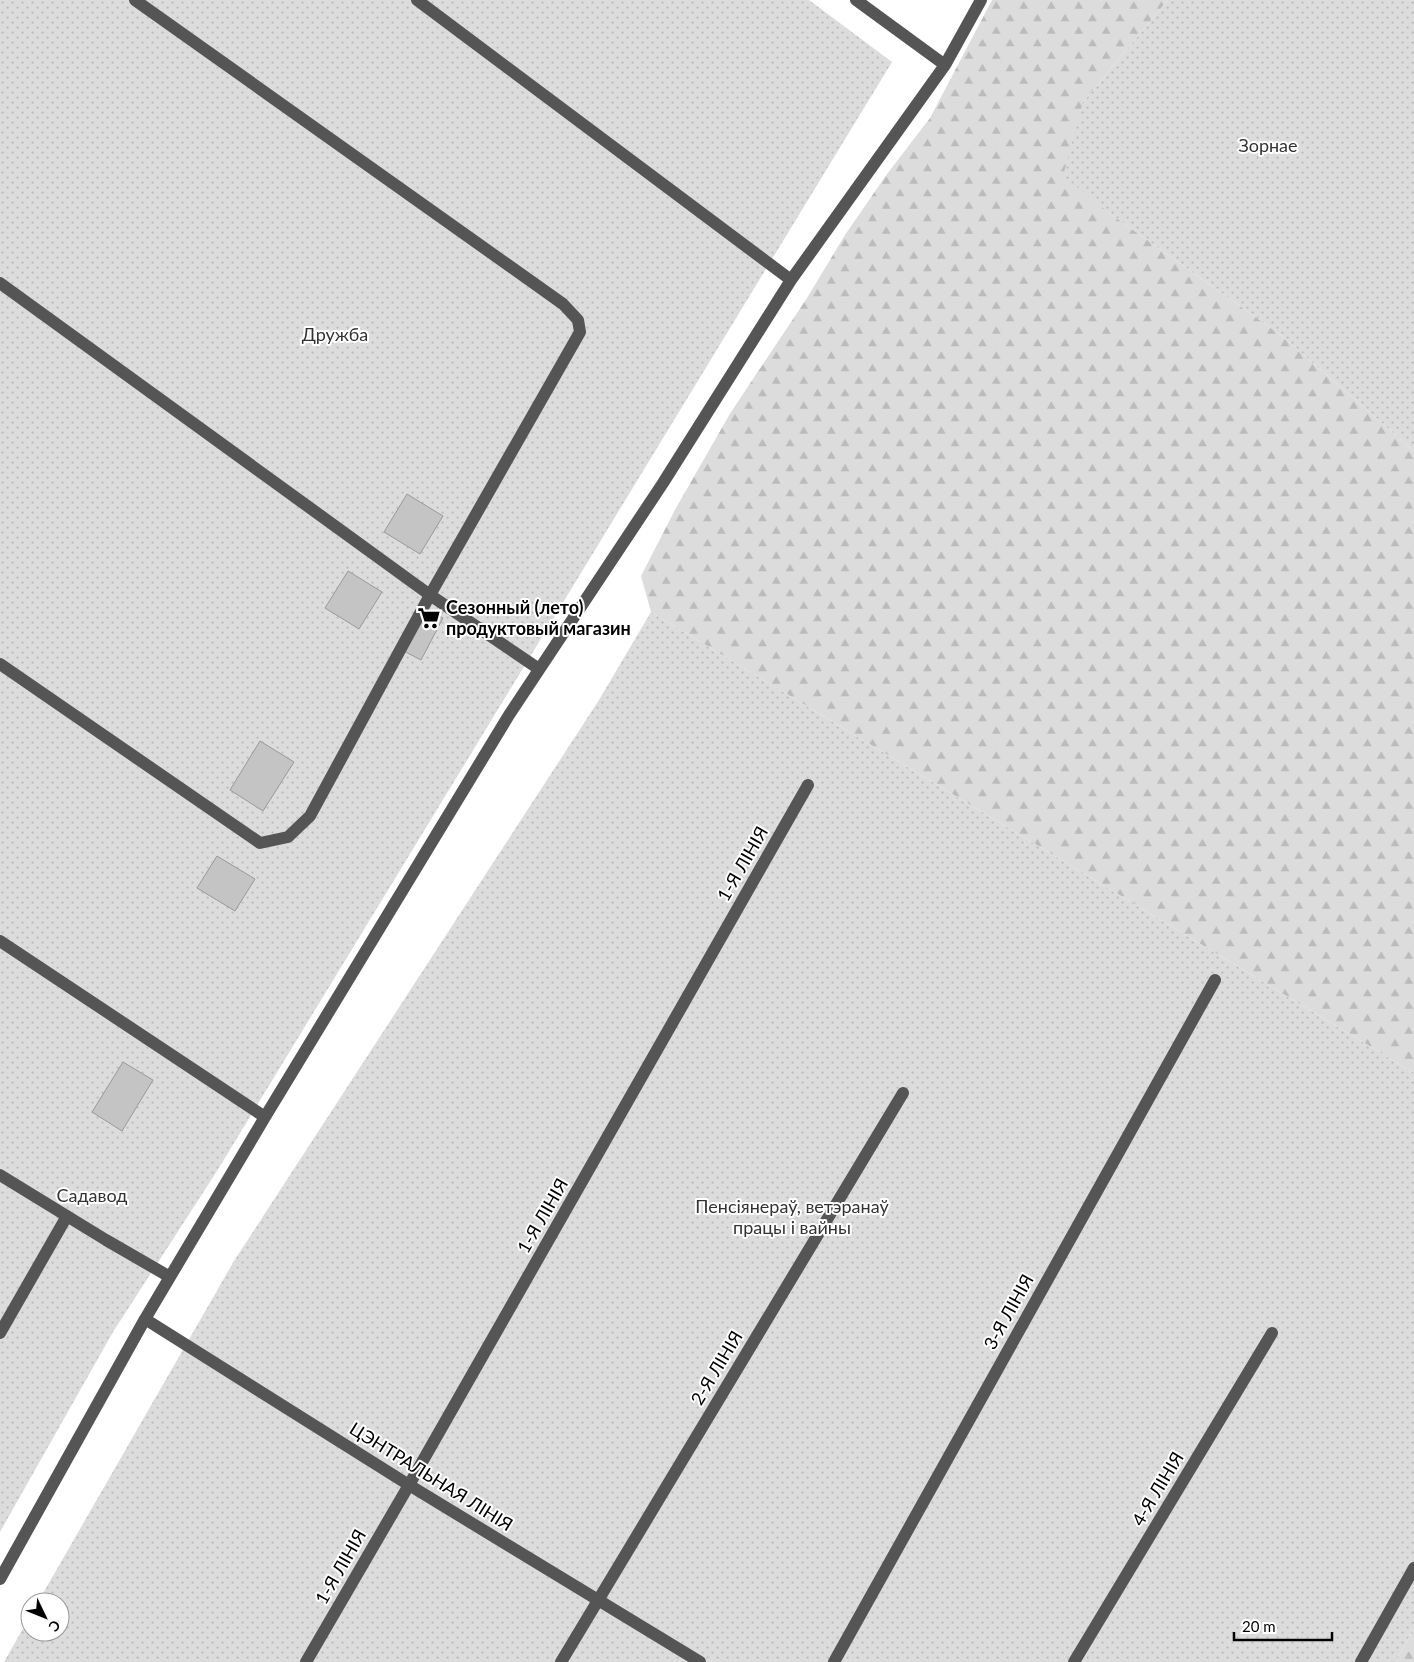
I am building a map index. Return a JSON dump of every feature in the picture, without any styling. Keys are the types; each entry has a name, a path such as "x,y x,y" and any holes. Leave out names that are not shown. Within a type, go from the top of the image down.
{"street":[{"path":"0,664 260,843 288,837 310,816 430,595 580,332 578,320 564,304 134,0"},
{"path":"417,0 791,280"},
{"path":"856,0 945,65"},
{"path":"0,1579 145,1319 265,1116 539,669 662,482 791,280 945,65 981,0"},
{"path":"0,283 430,595 539,669"},
{"name":"1-Я ЛІНІЯ","path":"306,1662 808,786"},
{"path":"0,941 265,1116"},
{"name":"3-Я ЛІНІЯ","path":"834,1662 1215,980"},
{"name":"2-Я ЛІНІЯ","path":"561,1662 903,1093"},
{"path":"0,1175 170,1277"},
{"path":"0,1333 67,1216"},
{"name":"ЦЭНТРАЛЬНАЯ ЛІНІЯ","path":"145,1319 409,1485 700,1662"},
{"name":"4-Я ЛІНІЯ","path":"1074,1662 1272,1333"},
{"path":"1361,1662 1414,1568"}],"green space":[{"name":"Дружба","path":"0,0 809,0 892,62 217,1171 113,1332 0,1532"},
{"path":"992,0 1168,0 1083,102 1108,212 1282,336 1414,451 1414,1073 651,612 641,576 676,508 731,412 807,298 845,235 887,174 930,118"},
{"name":"Зорнае","path":"1168,0 1414,0 1414,451 1282,336 1108,212 1063,176 1083,102"},
{"name":"Пенсіянераў, ветэранаў працы і вайны","path":"651,612 1414,1073 1414,1629 1395,1662 4,1662 20,1634 20,1642 70,1642 70,1592 44,1592 234,1261 599,700"},
{"path":"1414,1629 1414,1662 1395,1662"}],"building":[{"path":"407,494 443,516 420,554 384,532"},
{"path":"348,571 382,592 359,629 325,608"},
{"path":"421,606 443,618 421,660 398,648"},
{"path":"260,741 294,762 263,811 230,790"},
{"path":"217,856 255,879 235,911 197,888"},
{"path":"123,1062 153,1080 122,1131 92,1112"}],"place":[{"name":"Сезонный (лето) продуктовый магазин","path":"429,618"}],"park label":[{"name":"Садавод","path":"92,1196"}]}
